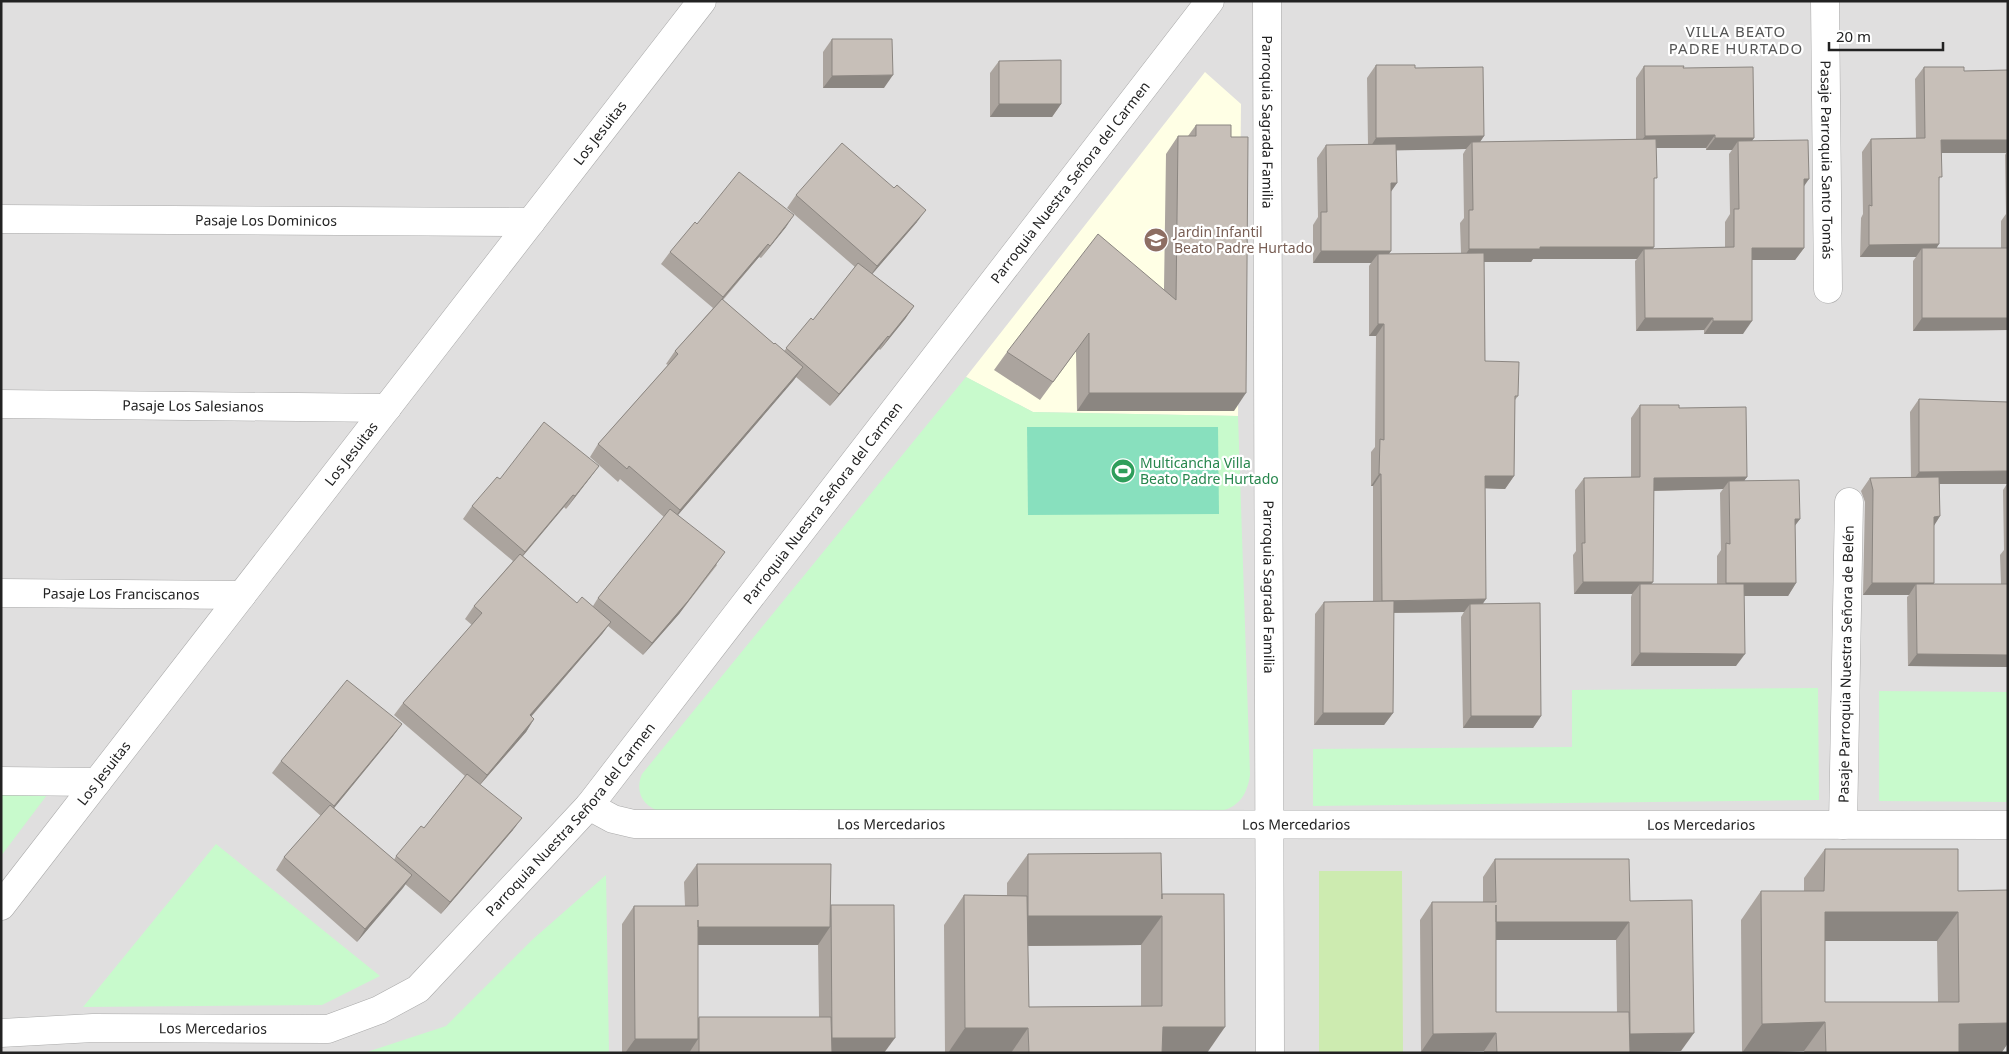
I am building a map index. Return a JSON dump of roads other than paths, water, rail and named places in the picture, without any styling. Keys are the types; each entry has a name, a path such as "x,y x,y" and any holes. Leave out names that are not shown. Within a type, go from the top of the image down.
{"street":[{"name":"Los Jesuitas","path":"1,906 702,1"},
{"name":"Parroquia Nuestra Señora del Carmen","path":"418,990 589,806 1210,1"},
{"name":"Parroquia Sagrada Familia","path":"1267,1 1270,1053"},
{"name":"Pasaje Parroquia Santo Tomás","path":"1825,1 1828,289"},
{"name":"Pasaje Los Dominicos","path":"1,219 531,222"},
{"name":"Pasaje Los Salesianos","path":"1,404 387,408"},
{"name":"Pasaje Parroquia Nuestra Señora de Belén","path":"1843,825 1849,502"},
{"name":"Pasaje Los Franciscanos","path":"1,593 242,595"},
{"path":"1,781 97,782"},
{"name":"Los Mercedarios","path":"589,806 613,818 634,824 2008,825"},
{"name":"Los Mercedarios","path":"1,1032 93,1028 328,1029 380,1010 418,990"}],"place":[{"name":"Jardin Infantil Beato Padre Hurtado","path":"1156,240"},
{"name":"Multicancha Villa Beato Padre Hurtado","path":"1123,471"}],"district":[{"name":"VILLA BEATO PADRE HURTADO","path":"1736,40"}]}
